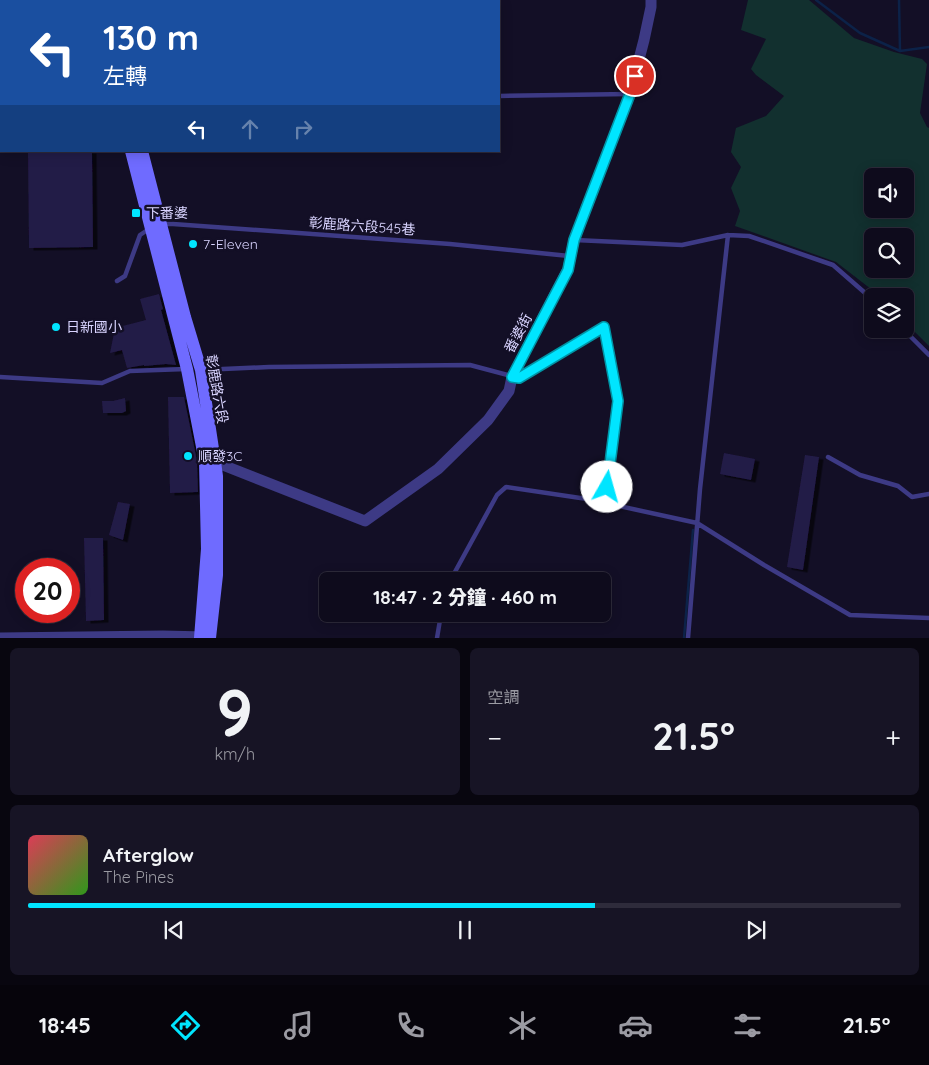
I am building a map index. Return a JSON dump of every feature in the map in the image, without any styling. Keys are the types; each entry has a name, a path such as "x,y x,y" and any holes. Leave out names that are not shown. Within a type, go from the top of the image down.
{"main road":[{"name":"彰鹿路六段","path":"131,152 201,370 210,462"},
{"name":"彰鹿路六段","path":"142,152 187,369 210,462 217,476 217,575 205,637"}],"street":[{"name":"番婆街","path":"210,462 365,521 438,469 488,420 510,390 512,377 568,270 574,240 630,94 644,40 651,0"},
{"path":"0,638 163,635 205,637"}],"lane":[{"path":"500,96 630,94"},
{"name":"彰鹿路六段545巷","path":"156,226 173,224 450,244 571,256"},
{"path":"117,281 125,276 140,235 156,226"},
{"path":"688,638 728,235"},
{"path":"574,240 682,244 728,235 749,236 833,265 864,292"},
{"path":"0,377 102,383 130,371 269,367 470,366 519,378 604,327 618,401 604,504"},
{"path":"912,338 929,355"},
{"path":"828,458 860,475 898,486 912,497 929,494"},
{"path":"455,572 497,496 506,487 587,499 698,523 764,565 850,615 929,618"},
{"path":"437,638 440,622"}],"green space":[{"path":"748,0 809,0 854,38 894,52 922,59 927,64 920,113 929,128 929,346 914,331 914,288 870,288 836,262 735,226 740,211 731,188 741,167 731,152 736,128 766,116 784,96 751,69 766,39 741,30"}],"building":[{"path":"28,152 92,152 93,247 29,248"},
{"path":"159,294 163,309 161,310 176,365 144,365 127,368 122,350 110,353 115,328 146,320 140,299"},
{"path":"168,397 184,397 197,461 198,492 170,493"},
{"path":"125,398 126,411 122,413 103,413 102,401"},
{"path":"724,453 755,459 751,480 720,474"},
{"path":"805,455 819,457 803,570 787,567"},
{"path":"118,502 130,504 123,540 109,535"},
{"path":"84,538 103,538 104,620 86,621"}],"waterway":[{"path":"816,0 860,33 900,51 929,47"},
{"path":"899,0 900,51"},
{"path":"684,638 693,530"}],"place":[{"name":"下番婆","path":"136,213"},
{"name":"7-Eleven","path":"193,244"},
{"name":"日新國小","path":"56,327"},
{"name":"順發3C","path":"188,456"}],"route":[{"path":"607,487 618,401 604,327 519,378 512,377 568,270 574,240 630,94 635,76"}]}
